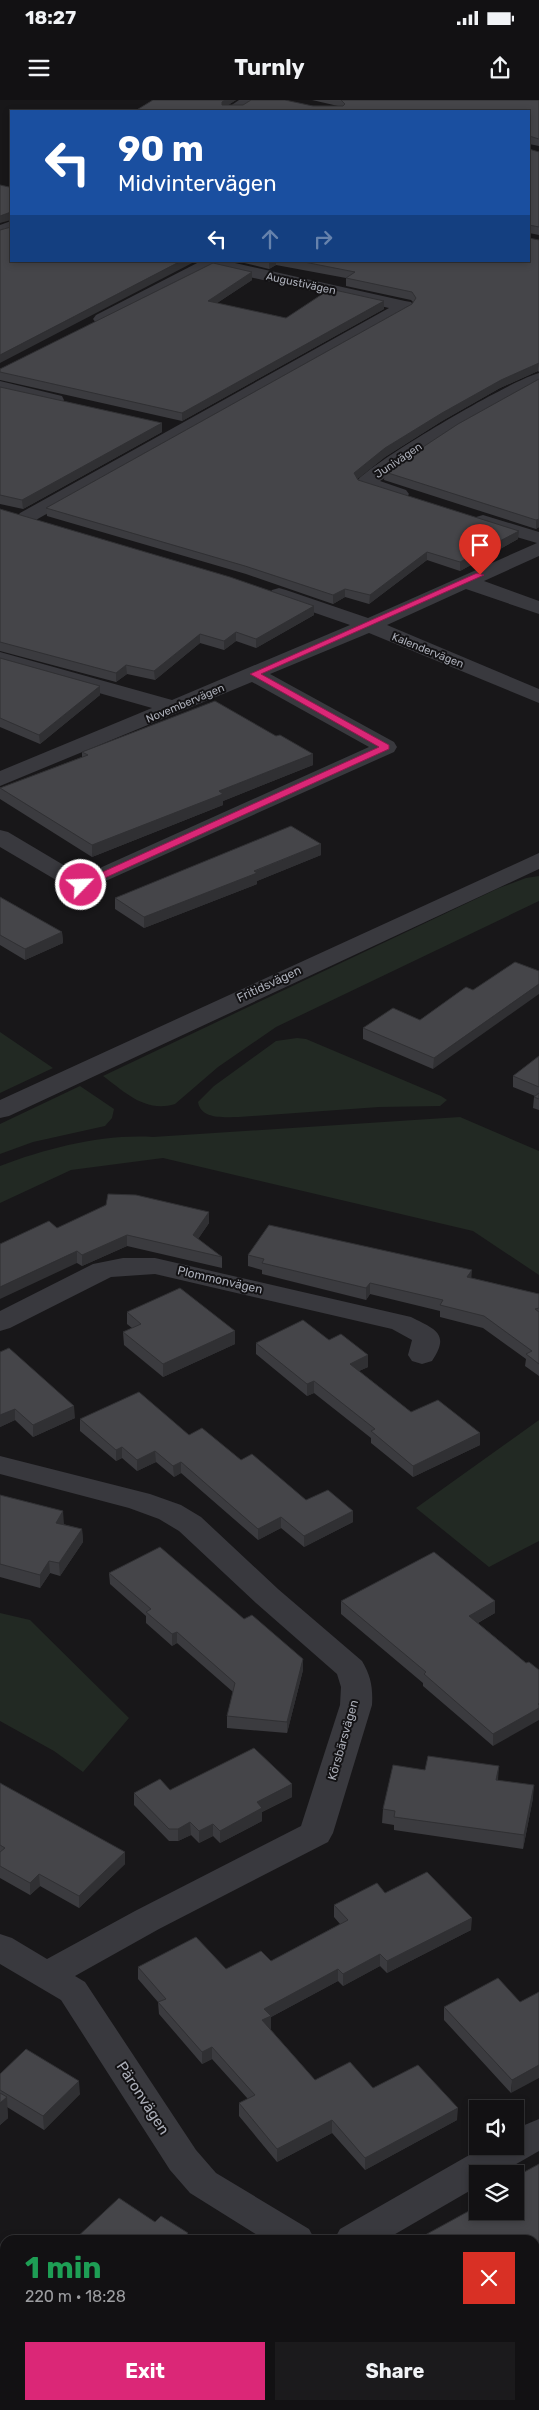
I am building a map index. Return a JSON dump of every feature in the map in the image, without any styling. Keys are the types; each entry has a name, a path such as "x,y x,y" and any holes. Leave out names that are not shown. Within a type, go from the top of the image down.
{"street":[{"path":"233,110 250,100"},
{"name":"Augustivägen","path":"54,525 18,515 184,429 405,306 211,263 88,326"},
{"name":"Junivägen","path":"420,500 364,482 400,456 459,420 539,378"},
{"path":"0,387 77,405"},
{"path":"154,423 184,429"},
{"path":"466,515 539,538"},
{"path":"369,626 539,549"},
{"path":"466,582 539,608"},
{"name":"Kalendervägen","path":"257,586 369,626 539,697"},
{"name":"Novembervägen","path":"0,779 369,626"},
{"path":"0,658 174,707"},
{"path":"0,837 81,885 386,747 254,674"},
{"name":"Fritidsvägen","path":"0,1110 539,860"},
{"name":"Plommonvägen","path":"0,1322 102,1270 123,1266 155,1266 401,1323 426,1336 427,1344 422,1355"},
{"name":"Körsbärsvägen","path":"0,1465 139,1501 182,1518 199,1530 267,1596 351,1669 357,1687 356,1704 316,1833 105,1941 48,1975"},
{"name":"Päronvägen","path":"0,1947 73,1991 182,2160 203,2183 288,2235"},
{"path":"362,2235 539,2133"}],"shaded area":[{"path":"539,876 539,901 276,1027 218,1067 175,1104 154,1106 145,1103 128,1094 103,1076 499,888 526,878"},
{"path":"0,1032 53,1068 0,1093"},
{"path":"297,1038 306,1039 447,1100 440,1106 379,1107 239,1117 209,1115 200,1108 198,1102 214,1086 276,1041"},
{"path":"80,1086 114,1109 112,1118 105,1126 33,1142 0,1154 0,1124"},
{"path":"460,1117 539,1151 539,1275 473,1231 163,1158 71,1170 0,1203 0,1166 37,1153 95,1140"},
{"path":"539,1420 539,1541 489,1567 416,1508"},
{"path":"0,1613 30,1620 129,1718 83,1772 54,1751 0,1721"}],"building":[{"path":"153,100 225,100 222,102 222,105 243,105 251,100 285,100 313,106 343,106 345,104 341,100 539,100 539,139 530,136 530,110 137,110"},
{"path":"530,149 539,152 539,227 530,225"},
{"path":"0,185 10,186 10,212 0,216"},
{"path":"10,227 10,262 179,262 0,355 0,230"},
{"path":"530,238 539,240 539,363 501,380 442,413 385,448 354,473 358,480 519,531 460,562 427,552 370,595 345,589 333,595 245,566 46,508 412,304 416,298 412,292 346,278 355,272 304,262 530,262"},
{"path":"213,263 252,272 208,301 286,318 330,289 384,301 182,413 0,372 0,369"},
{"path":"539,379 539,519 536,520 385,472 458,424"},
{"path":"0,387 162,423 22,500 0,495"},
{"path":"0,509 230,577 314,606 256,639 236,632 224,641 200,634 154,671 126,665 116,673 0,642"},
{"path":"0,658 100,686 39,735 0,718"},
{"path":"215,701 276,736 280,735 313,754 219,791 223,794 92,845 0,788 88,755 82,752"},
{"path":"291,826 321,844 254,871 257,873 144,917 115,898"},
{"path":"0,897 62,932 25,949 0,935"},
{"path":"515,962 539,971 539,984 434,1058 363,1028 393,1008 420,1020 466,987 473,990"},
{"path":"539,1056 539,1087 513,1076"},
{"path":"108,1194 136,1195 209,1212 193,1235 222,1257 127,1235 82,1255 77,1251 0,1287 0,1244 49,1221 57,1228 106,1205"},
{"path":"269,1225 472,1270 467,1277 539,1294 539,1308 535,1309 539,1312 539,1364 526,1354 532,1351 484,1316 440,1305 443,1300 370,1283 366,1288 262,1263 264,1259 248,1255"},
{"path":"180,1288 235,1331 163,1364 123,1332 141,1324 127,1312"},
{"path":"303,1320 329,1340 341,1334 368,1355 350,1364 411,1412 438,1400 480,1433 413,1466 371,1431 375,1429 314,1381 307,1384 256,1343"},
{"path":"9,1348 74,1406 33,1425 15,1409 0,1415 0,1352"},
{"path":"139,1392 189,1435 202,1428 241,1460 252,1454 306,1500 328,1490 353,1511 304,1536 281,1517 258,1529 181,1462 173,1466 155,1451 137,1460 122,1447 116,1450 80,1419"},
{"path":"0,1495 63,1511 56,1523 82,1529 59,1563 49,1561 40,1575 0,1564"},
{"path":"160,1547 244,1619 252,1615 303,1659 287,1722 227,1716 235,1683 177,1632 172,1634 146,1612 151,1609 109,1573"},
{"path":"434,1552 495,1601 469,1616 526,1663 529,1662 539,1670 539,1708 493,1734 424,1674 426,1672 341,1601"},
{"path":"254,1748 292,1784 257,1802 262,1808 220,1831 213,1824 199,1831 190,1822 178,1829 169,1829 134,1793 160,1779 170,1790"},
{"path":"428,1756 499,1766 496,1780 534,1785 524,1835 394,1817 395,1811 383,1809 393,1765 425,1770"},
{"path":"0,1783 125,1852 79,1896 39,1874 30,1883 0,1866 0,1852 5,1848 0,1845"},
{"path":"427,1872 472,1918 387,1961 380,1954 343,1974 338,1969 264,2009 271,2016 262,2020 315,2080 350,2062 373,2088 418,2065 458,2108 365,2158 332,2120 277,2149 239,2103 255,2095 212,2047 202,2052 158,2002 166,1999 138,1967 196,1937 226,1969 261,1951 271,1961 348,1920 334,1905 377,1883 385,1893"},
{"path":"498,1978 520,2002 539,1992 539,2065 512,2080 444,2007"},
{"path":"26,2049 79,2081 43,2116 0,2090 0,2074"},
{"path":"0,2093 7,2097 0,2103"},
{"path":"539,2164 539,2235 425,2235 469,2211 469,2220 524,2220 524,2172"},
{"path":"119,2198 155,2222 161,2216 188,2233 186,2235 79,2235"}],"route":[{"path":"81,885 386,747 254,674 369,626 480,575"}]}
